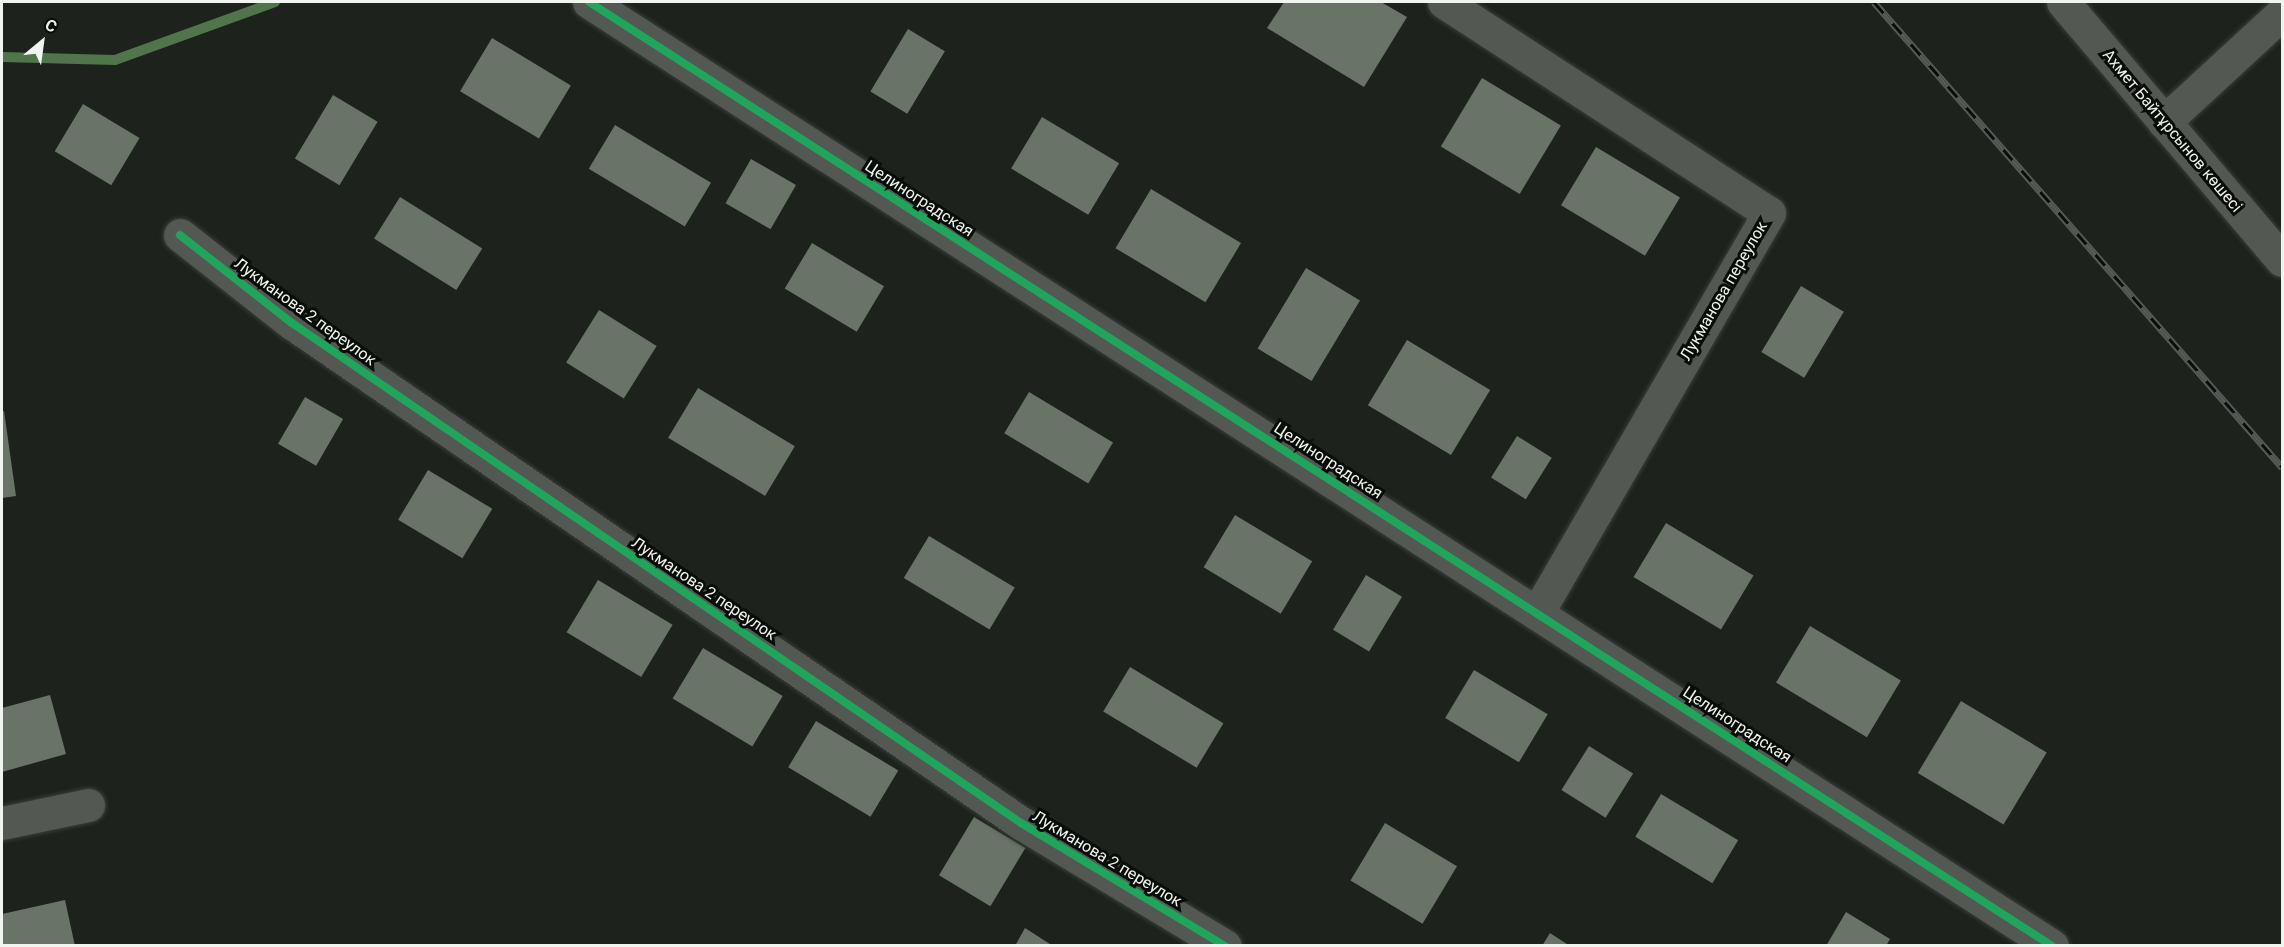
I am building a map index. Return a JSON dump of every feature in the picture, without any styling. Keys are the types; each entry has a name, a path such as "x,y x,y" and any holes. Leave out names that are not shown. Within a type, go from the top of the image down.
{"street":[{"name":"Целиноградская","path":"589,2 2052,945"},
{"name":"Лукманова переулок","path":"1444,2 1769,213 1538,612"},
{"name":"Ахмет Байтұрсынов көшесі","path":"2062,2 2283,260"},
{"path":"2164,122 2283,13"},
{"name":"Лукманова 2 переулок","path":"180,235 292,322 1021,823 1225,945"},
{"path":"2,823 88,805"}],"building":[{"path":"1284,2 1381,2 1407,17 1364,87 1267,28"},
{"path":"908,29 945,51 907,114 870,92"},
{"path":"492,38 571,85 539,139 460,91"},
{"path":"1482,78 1561,125 1520,194 1441,147"},
{"path":"333,95 378,122 339,185 295,158"},
{"path":"83,104 140,138 111,185 55,151"},
{"path":"1042,117 1119,163 1088,215 1011,168"},
{"path":"615,125 711,183 685,226 589,169"},
{"path":"1596,147 1680,197 1645,256 1561,205"},
{"path":"751,159 796,185 771,229 726,203"},
{"path":"1151,189 1241,243 1205,302 1115,248"},
{"path":"400,197 482,248 456,290 374,239"},
{"path":"812,243 884,286 857,332 785,288"},
{"path":"1306,268 1360,300 1312,381 1258,349"},
{"path":"1801,286 1844,312 1804,378 1761,352"},
{"path":"599,310 657,346 624,399 566,363"},
{"path":"1407,340 1490,390 1451,455 1368,405"},
{"path":"698,388 795,446 765,496 668,438"},
{"path":"1029,392 1113,442 1088,484 1004,433"},
{"path":"305,397 343,419 316,466 278,444"},
{"path":"4,411 16,496 2,498 2,412"},
{"path":"1517,436 1552,458 1526,499 1491,478"},
{"path":"428,470 492,509 462,558 398,520"},
{"path":"1235,515 1312,561 1281,614 1204,567"},
{"path":"1666,523 1753,576 1721,630 1634,577"},
{"path":"929,536 1015,588 989,630 904,578"},
{"path":"1366,575 1402,597 1369,651 1333,630"},
{"path":"598,580 673,625 641,677 567,632"},
{"path":"1810,626 1901,681 1867,737 1776,683"},
{"path":"703,648 783,696 752,746 673,699"},
{"path":"1130,667 1223,723 1197,768 1103,712"},
{"path":"1474,670 1548,714 1519,762 1445,718"},
{"path":"50,695 66,754 2,772 2,708"},
{"path":"1961,701 2047,753 2003,825 1918,773"},
{"path":"816,721 898,770 870,817 788,767"},
{"path":"1589,746 1633,774 1606,818 1561,790"},
{"path":"1661,794 1738,840 1712,883 1635,837"},
{"path":"974,817 1025,848 990,906 939,875"},
{"path":"1385,823 1457,866 1422,924 1350,880"},
{"path":"65,900 75,946 2,946 2,914"},
{"path":"1846,912 1890,939 1886,946 1826,946"},
{"path":"1025,928 1053,946 1015,946"},
{"path":"1550,933 1570,946 1542,946"}],"waterway":[{"path":"2,57 115,60 275,2"}],"railway":[{"path":"1874,2 2282,467"}],"cycle path":[{"path":"589,2 2052,946"},
{"path":"180,235 292,323 1021,823 1225,946"}]}
